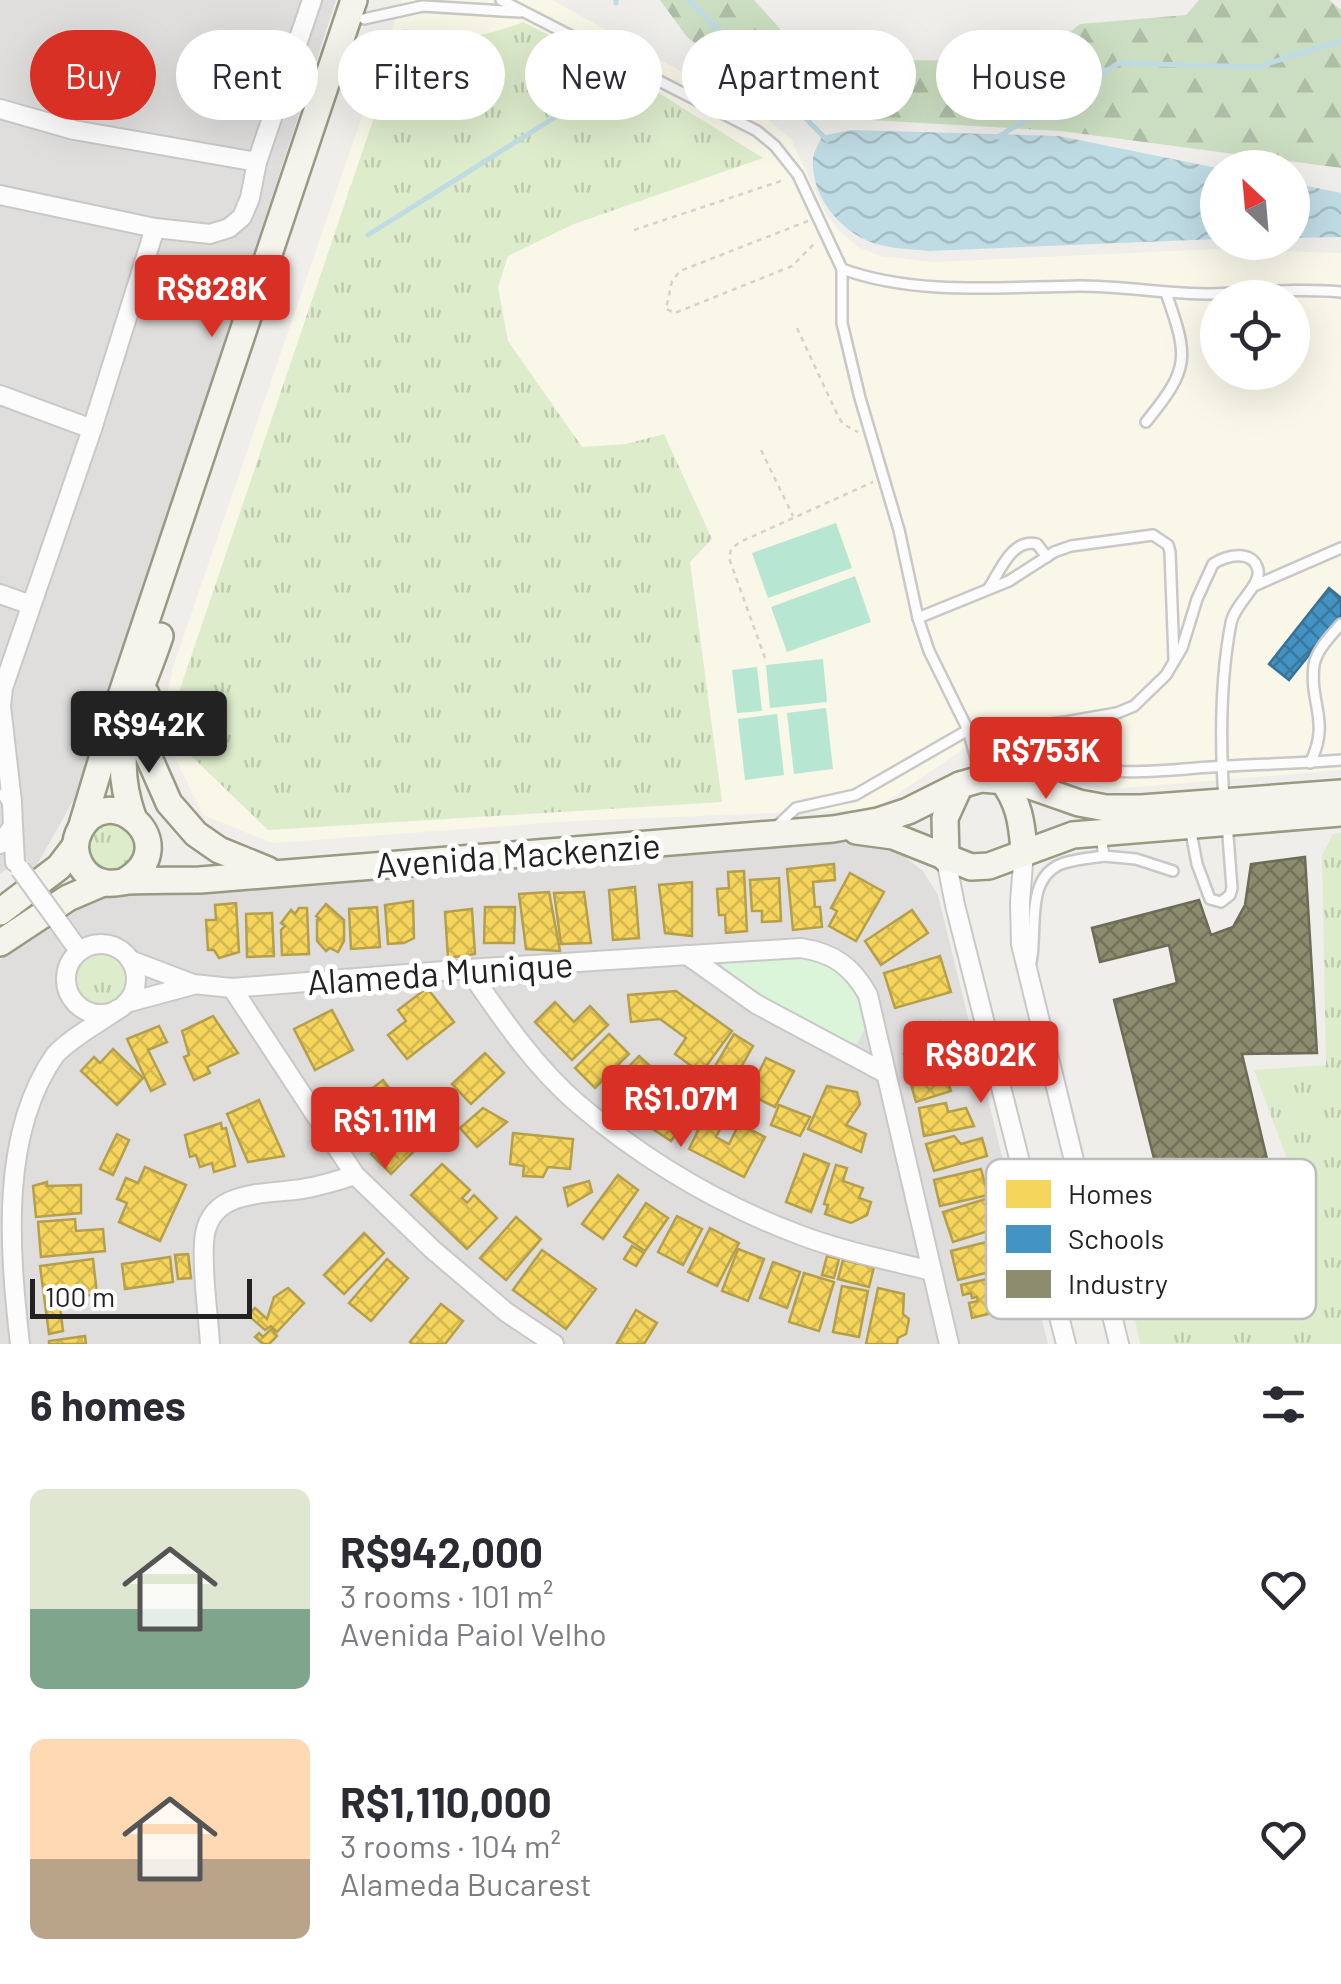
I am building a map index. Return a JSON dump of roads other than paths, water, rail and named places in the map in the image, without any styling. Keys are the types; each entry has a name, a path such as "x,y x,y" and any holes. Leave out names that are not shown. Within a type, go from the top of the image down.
{"main road":[{"path":"0,944 68,898 114,882 142,867 148,846 123,790 121,750 363,6"},
{"path":"114,882 82,869 79,836 120,698 363,6"},
{"path":"146,678 147,752 168,803 196,834 219,850 272,872"},
{"path":"946,859 945,818 981,781 1011,792 1020,812 1024,852"},
{"name":"Avenida Mackenzie","path":"114,882 200,880 836,828 893,816 981,781 1106,808 1341,813"},
{"name":"Avenida Mackenzie","path":"836,828 894,836 971,867 989,866 1073,834 1102,844 1189,825 1226,812 1341,793"},
{"path":"0,912 59,867 79,836 102,812 123,812 133,817"},
{"path":"148,846 200,880"}],"street":[{"path":"0,195 155,228 210,234 228,228 242,217 312,0"},
{"path":"0,109 74,130 258,162"},
{"path":"17,865 6,794 0,707 7,674 92,429 155,228"},
{"path":"0,395 92,429"},
{"path":"0,594 31,605"},
{"path":"13,826 0,846 79,951"},
{"path":"1024,852 1020,923 1027,969 1074,1159"},
{"path":"946,859 1019,1159"},
{"path":"20,1344 4,1203 7,1157 14,1127 34,1082 68,1043 122,1006 134,987 134,968 122,951 101,944 79,951 68,966 72,1026 68,1043"},
{"name":"Alameda Munique","path":"130,960 194,984 232,988 801,948 834,957 858,977 868,995 950,1344"},
{"path":"687,955 756,1004 884,1073"},
{"path":"468,969 510,1032 577,1104 663,1167 736,1207 800,1235 932,1271"},
{"name":"Alameda Munique","path":"122,1006 194,984"},
{"path":"232,988 355,1175 432,1249 506,1312 554,1344"},
{"path":"68,992 84,1009 107,1013 122,1006"},
{"path":"210,1344 204,1238 216,1208 246,1195 300,1189 355,1175"},
{"path":"1060,1319 1066,1344"},
{"path":"1113,1319 1119,1344"}],"lane":[{"path":"501,0 757,132 787,159 798,176 842,269 842,323 899,530 918,618 929,650 968,730 981,781"},
{"path":"363,6 463,4 529,13"},
{"path":"842,269 871,279 990,289 1083,286 1166,292 1296,288 1341,292"},
{"path":"1146,422 1175,386 1182,363 1178,328 1166,292"},
{"path":"918,618 988,589 1071,546 1153,535 1162,539 1170,552 1174,662"},
{"path":"988,589 1021,544 1037,544 1046,558"},
{"path":"1256,585 1341,548"},
{"path":"770,834 796,808 855,795 968,730 1007,730 1117,713 1134,706 1166,675 1182,648 1213,564 1223,558 1245,556 1256,564 1259,573 1256,585 1233,613 1224,660 1222,766 1232,888 1221,902 1210,899 1204,886 1189,825"},
{"path":"1310,763 1319,745 1321,727 1314,666 1320,648 1341,624"},
{"path":"1007,730 1026,749 1048,759 1110,774 1341,760"},
{"path":"1027,969 1032,959 1036,894 1045,876 1062,864 1102,844 1174,871"}],"water":[{"path":"851,130 1059,136 1200,165 1200,240 928,251 880,245 842,224 823,201 813,158 822,136"},
{"path":"1310,187 1341,193 1341,237 1310,238"}],"waterway":[{"path":"689,0 827,140"},
{"path":"998,137 1119,63 1257,67 1341,41"},
{"path":"368,235 551,120"}]}
